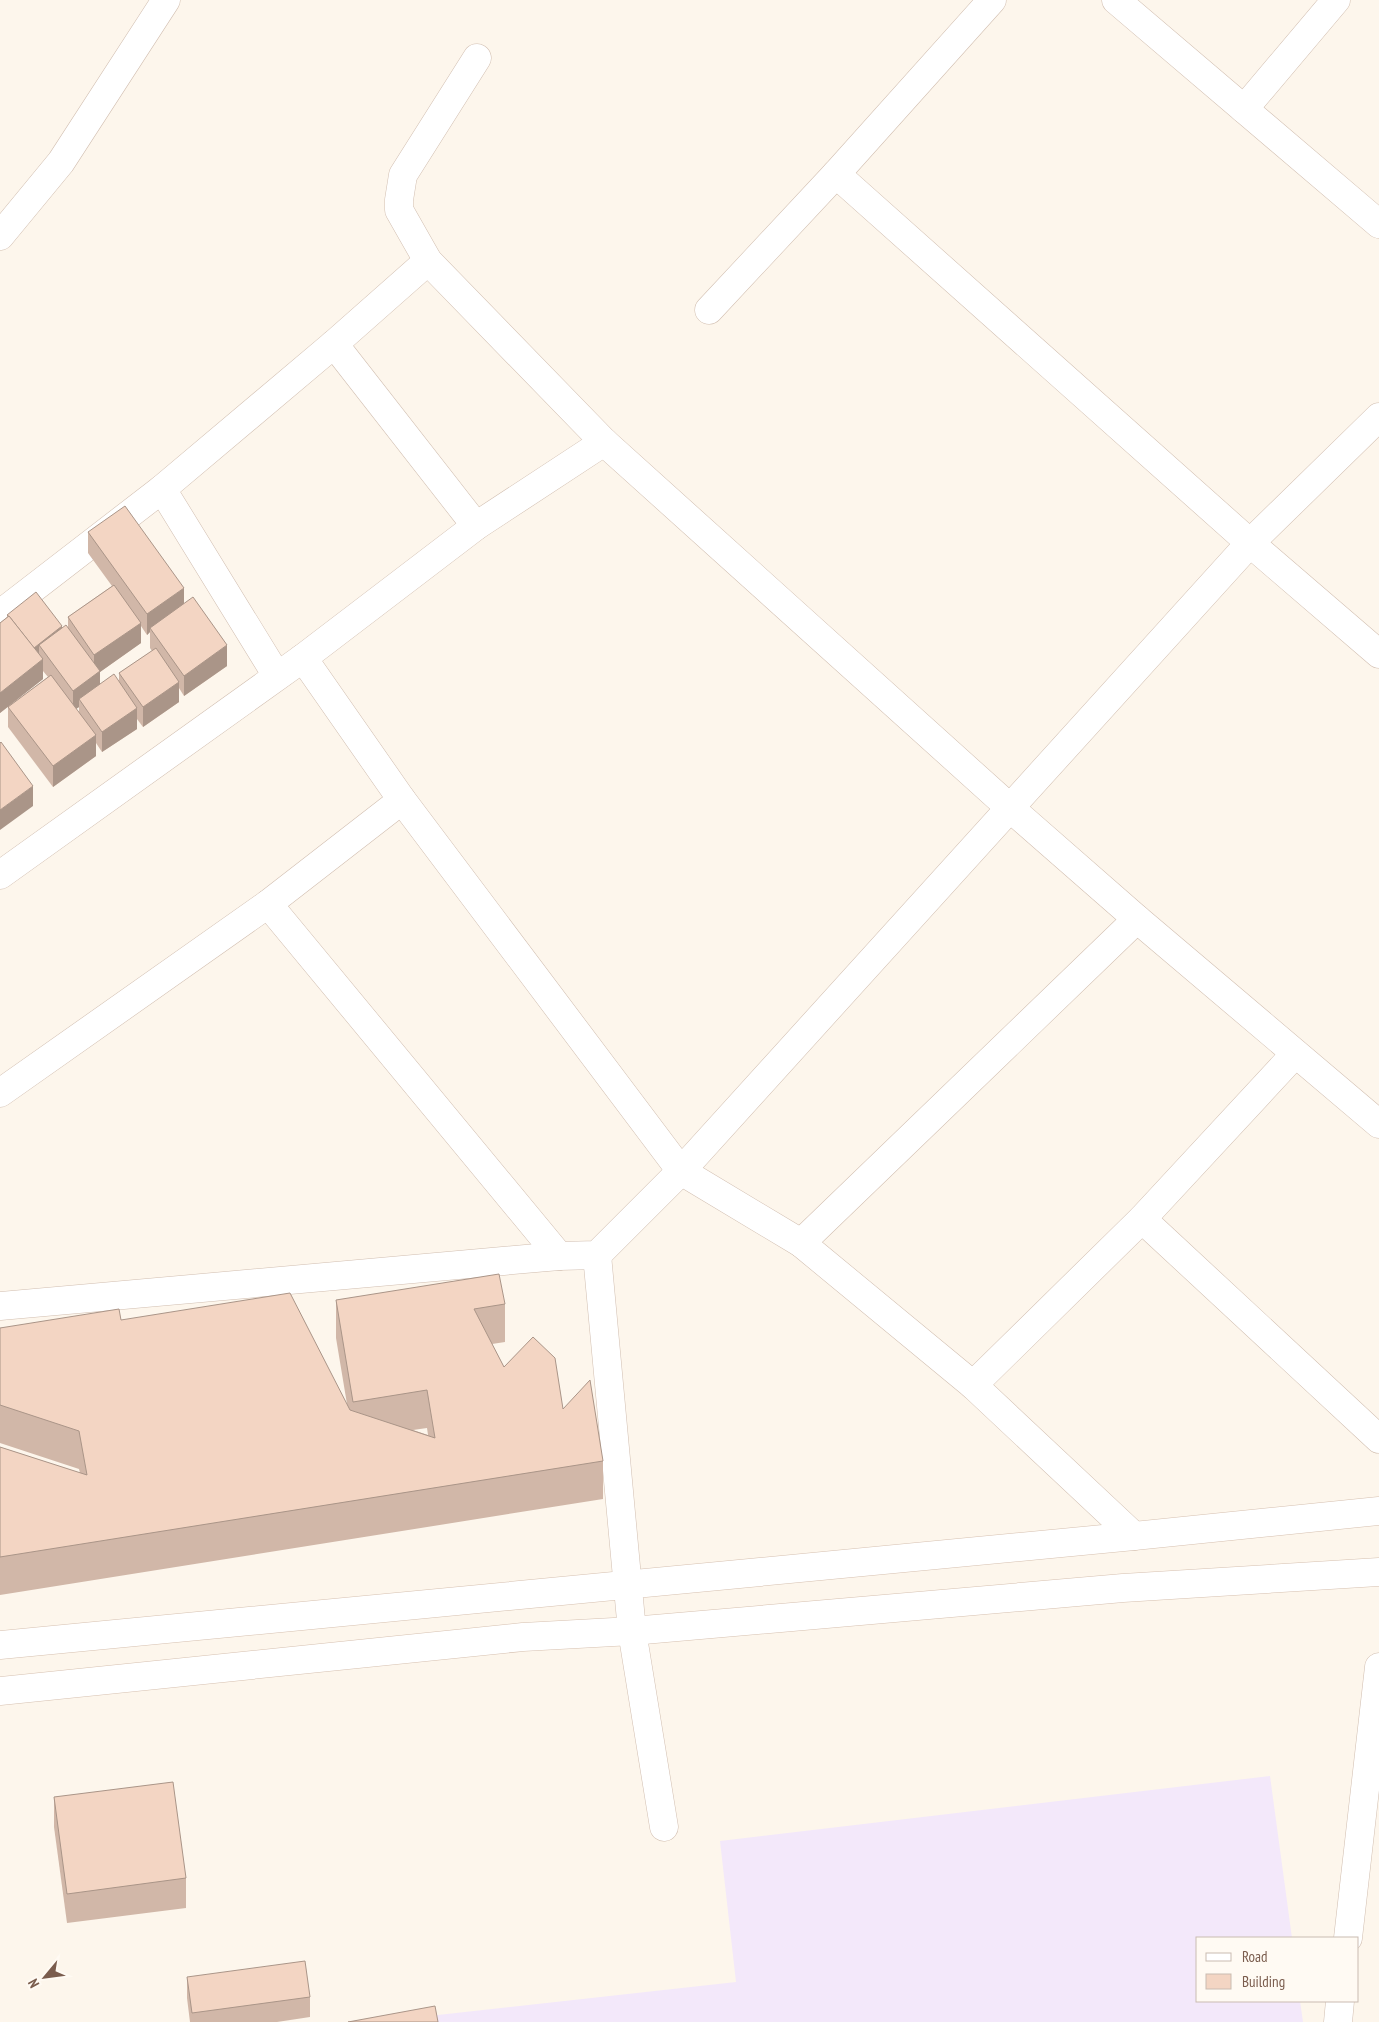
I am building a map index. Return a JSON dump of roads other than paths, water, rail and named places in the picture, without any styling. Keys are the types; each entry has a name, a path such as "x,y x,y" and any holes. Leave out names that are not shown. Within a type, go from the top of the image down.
{"street":[{"path":"0,236 61,162 166,0"},
{"path":"709,310 836,174 992,0"},
{"path":"1116,0 1379,224"},
{"path":"1244,109 1336,0"},
{"path":"477,58 402,181 399,210 428,261 604,442 1009,807 1137,919 1379,1124"},
{"path":"836,174 1250,543 1379,654"},
{"path":"0,614 162,489 334,344 428,261"},
{"path":"334,344 476,526"},
{"path":"0,1306 559,1256 596,1255 681,1171 1250,543 1379,417"},
{"path":"0,875 303,658 476,526 604,442"},
{"path":"162,489 277,676"},
{"path":"303,658 402,800 681,1171 801,1242 973,1385 1134,1536"},
{"path":"0,1093 268,904 402,800"},
{"path":"268,904 559,1256"},
{"path":"801,1242 1137,919"},
{"path":"973,1385 1142,1219 1295,1054"},
{"path":"1142,1219 1379,1439"},
{"path":"596,1255 632,1631 664,1827"},
{"path":"0,1644 1379,1511"},
{"path":"0,1691 523,1637 632,1631 1124,1588 1379,1572"},
{"path":"1348,1937 1379,1667"},
{"path":"1338,2022 1340,2002"}]}
